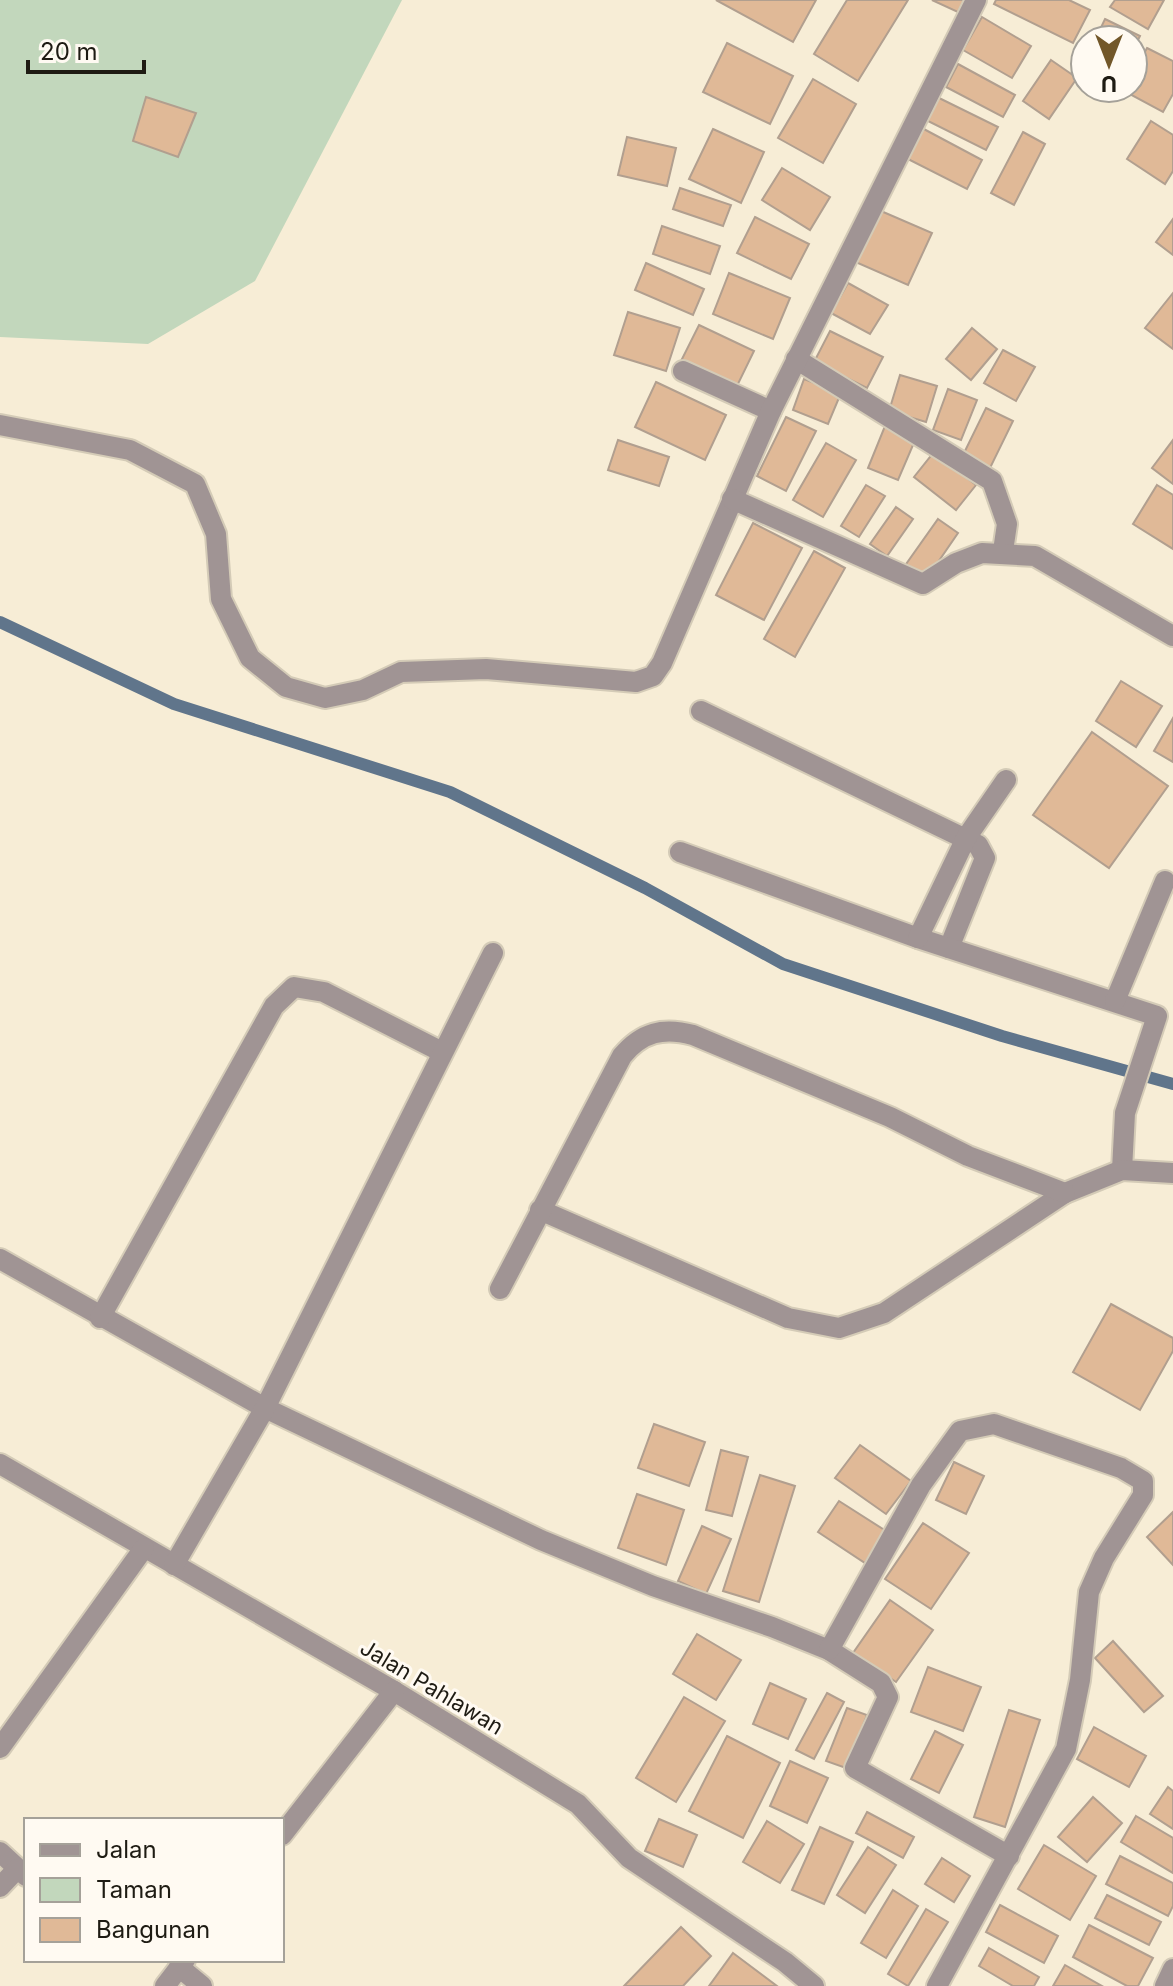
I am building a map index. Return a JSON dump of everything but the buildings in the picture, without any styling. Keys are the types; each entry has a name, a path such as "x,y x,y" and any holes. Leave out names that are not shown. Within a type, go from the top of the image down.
{"street":[{"path":"0,425 130,450 195,484 216,534 221,599 250,658 286,687 325,698 363,690 401,672 486,669 636,682 653,676 662,663 771,411 976,0"},
{"path":"796,359 992,481 1007,524 1003,551"},
{"path":"683,371 771,411"},
{"path":"732,499 923,584 956,563 982,553 1003,551 1035,556 1173,636"},
{"path":"701,711 978,845 985,858 949,948"},
{"path":"918,938 966,838 1006,780"},
{"path":"680,852 918,938 1165,1019 1144,1057 1125,1113 1122,1170"},
{"path":"1115,1001 1165,881"},
{"path":"174,1565 265,1408 493,953"},
{"path":"100,1318 274,1006 294,987 324,992 442,1052"},
{"path":"500,1289 622,1056 639,1039 664,1031 693,1035 890,1117 968,1156 1065,1193"},
{"path":"540,1210 788,1318 839,1328 884,1313 1065,1193 1122,1170 1173,1173"},
{"path":"0,1259 100,1318 265,1408 541,1540 653,1586 829,1650 881,1683 888,1697 855,1768 1009,1856"},
{"path":"829,1650 921,1485 960,1431 994,1424 1121,1468 1143,1481 1143,1495 1104,1558 1089,1592 1080,1680 1066,1749 937,1986"},
{"name":"Jalan Pahlawan","path":"0,1464 394,1691 578,1804 629,1858 785,1962 814,1986"},
{"path":"0,1748 144,1548"},
{"path":"284,1832 394,1691"},
{"path":"0,1852 22,1872 0,1887"},
{"path":"165,1986 182,1963 202,1986"},
{"path":"1165,1986 1173,1969"}],"green space":[{"path":"0,0 402,0 255,281 148,344 0,337"}],"waterway":[{"path":"0,622 174,704 450,792 645,888 783,964 1002,1036 1173,1084"}]}
